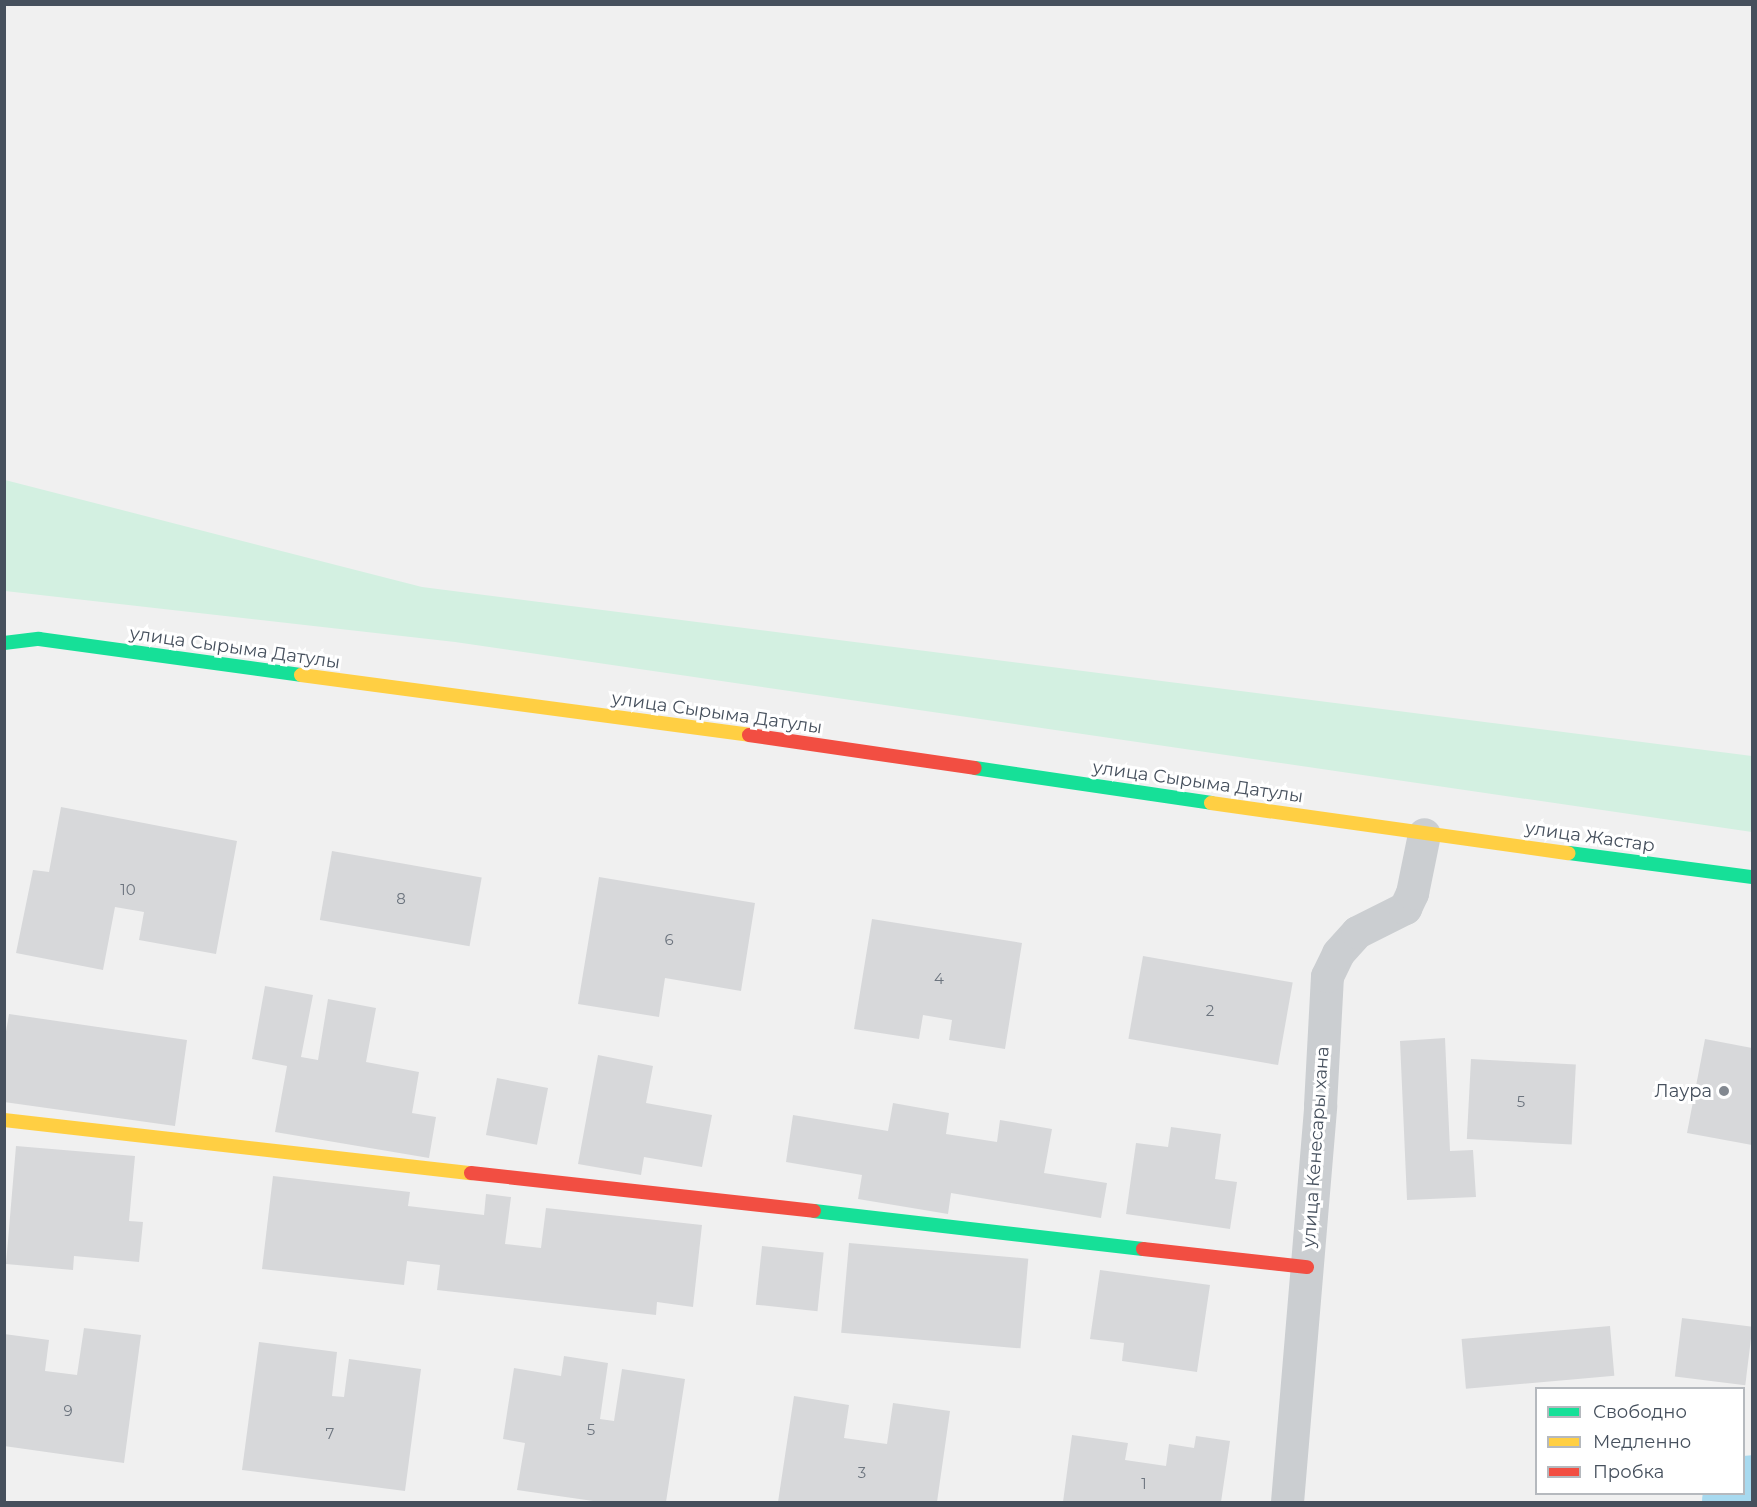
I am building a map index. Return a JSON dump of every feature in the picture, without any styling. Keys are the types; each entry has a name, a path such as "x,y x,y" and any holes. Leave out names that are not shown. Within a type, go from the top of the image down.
{"main road":[{"name":"улица Сырыма Датулы","path":"4,643 39,639 816,744 1424,834"},
{"name":"улица Жастар","path":"1424,834 1752,877"},
{"path":"4,1120 1307,1267"}],"street":[{"name":"улица Кенесары хана","path":"1287,1503 1320,1106 1327,976 1338,953 1357,932 1406,908 1412,892 1424,834"}],"green space":[{"path":"5,480 422,587 1752,756 1752,832 455,642 5,591"}],"building":[{"path":"61,807 237,841 216,954 139,940 144,912 115,907 103,970 16,953 33,870 49,872"},
{"path":"332,851 482,877 470,946 320,920"},
{"path":"599,877 755,903 741,991 665,978 659,1017 578,1004"},
{"path":"872,919 1022,943 1005,1049 949,1040 952,1020 923,1015 919,1039 854,1029"},
{"path":"1143,956 1293,982 1278,1065 1128,1039"},
{"path":"265,986 313,995 301,1057 318,1060 328,999 376,1008 366,1062 419,1072 412,1113 436,1117 429,1158 275,1132 287,1066 252,1059"},
{"path":"9,1014 187,1040 175,1126 4,1102 4,1043"},
{"path":"1445,1038 1450,1151 1473,1150 1476,1197 1407,1200 1400,1041"},
{"name":"Лаура","path":"1705,1039 1752,1048 1752,1145 1687,1133"},
{"path":"598,1055 653,1066 646,1103 712,1115 702,1167 644,1157 641,1175 578,1164"},
{"path":"1471,1059 1576,1064 1572,1144 1467,1139"},
{"path":"497,1078 548,1088 537,1145 486,1135"},
{"path":"893,1103 949,1113 946,1134 997,1142 1000,1120 1052,1129 1044,1173 1107,1183 1101,1218 951,1193 948,1214 858,1199 862,1175 786,1162 793,1115 888,1131"},
{"path":"1171,1127 1221,1134 1215,1179 1237,1182 1230,1229 1126,1214 1136,1143 1168,1147"},
{"path":"16,1146 135,1156 129,1221 143,1222 139,1262 74,1256 73,1270 6,1264"},
{"path":"273,1176 410,1192 408,1206 484,1215 486,1194 511,1197 505,1244 541,1248 546,1208 702,1225 693,1307 657,1302 656,1315 437,1290 440,1265 407,1261 404,1285 262,1269"},
{"path":"849,1243 1028,1259 1020,1348 841,1333"},
{"path":"762,1246 824,1252 817,1311 756,1305"},
{"path":"1100,1270 1210,1285 1197,1372 1122,1361 1124,1343 1090,1339"},
{"path":"1682,1318 1752,1327 1745,1385 1675,1377"},
{"path":"1610,1326 1614,1376 1466,1389 1462,1339"},
{"path":"84,1328 141,1335 124,1463 4,1446 4,1334 49,1340 45,1371 77,1375"},
{"path":"259,1342 337,1352 332,1396 344,1397 349,1359 421,1369 405,1491 242,1470"},
{"path":"564,1356 608,1363 600,1419 614,1421 622,1369 685,1379 666,1502 600,1502 517,1490 525,1443 503,1439 514,1368 561,1376"},
{"path":"794,1396 849,1405 844,1438 887,1444 893,1403 950,1411 937,1502 778,1502"},
{"path":"1072,1435 1128,1443 1125,1460 1166,1466 1169,1444 1194,1448 1196,1436 1230,1441 1221,1502 1063,1502"}],"waterway":[{"path":"1747,1502 1752,1500"}],"traffic: fast":[{"path":"4,643 39,639 301,675"},
{"path":"975,768 1211,803"},
{"path":"1569,853 1752,877"},
{"path":"814,1211 1143,1249"}],"traffic: slow":[{"path":"301,675 749,735"},
{"path":"1211,803 1569,853"},
{"path":"4,1120 471,1173"}],"traffic: jam":[{"path":"749,735 975,768"},
{"path":"471,1173 814,1211"},
{"path":"1143,1249 1307,1267"}],"place":[{"name":"Лаура","path":"1724,1091"}]}
